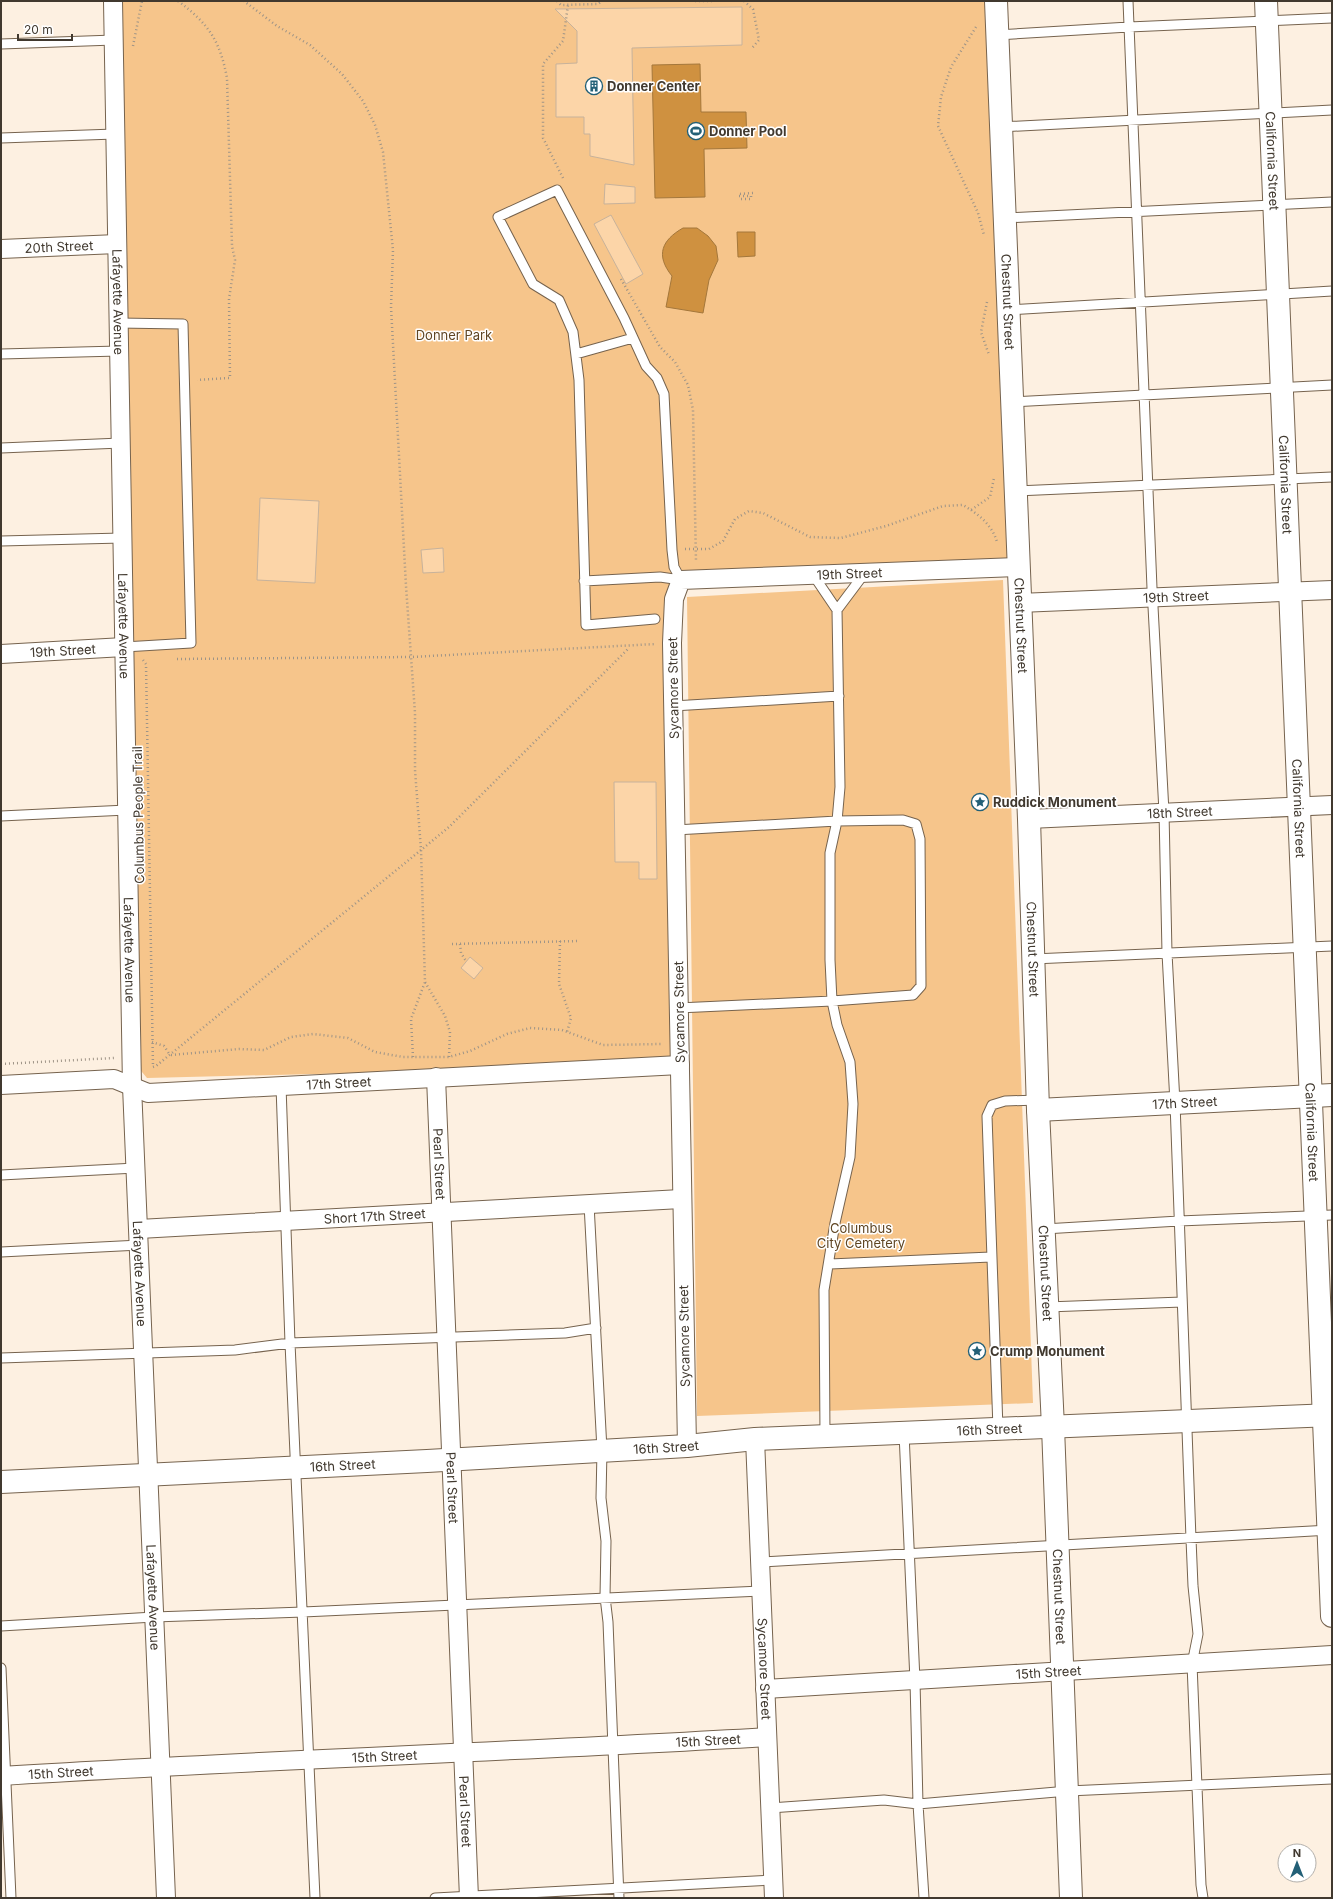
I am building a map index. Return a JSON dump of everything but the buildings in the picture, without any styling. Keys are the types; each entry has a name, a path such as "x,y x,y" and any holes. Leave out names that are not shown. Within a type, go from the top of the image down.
{"street":[{"name":"Lafayette Avenue","path":"113,1 132,1086 140,1237 166,1898"},
{"name":"Chestnut Street","path":"996,1 1014,491 1008,568 1019,603 1038,1105 1068,1791 1071,1898"},
{"name":"California Street","path":"1267,11 1305,948 1322,1095 1332,1616"},
{"name":"20th Street","path":"1,249 117,244"},
{"name":"19th Street","path":"681,580 1008,568"},
{"name":"Sycamore Street","path":"681,580 674,599 672,643 681,1199 687,1446"},
{"name":"19th Street","path":"1019,603 1332,590"},
{"name":"19th Street","path":"1,654 124,653"},
{"name":"18th Street","path":"1028,819 1332,805"},
{"name":"17th Street","path":"1,1085 114,1079 148,1093 680,1065"},
{"name":"Pearl Street","path":"436,1078 469,1897"},
{"name":"17th Street","path":"1038,1105 1175,1103 1322,1095"},
{"name":"Short 17th Street","path":"140,1237 285,1221 681,1199"},
{"name":"16th Street","path":"1,1482 452,1460 687,1446 755,1439 1328,1415"},
{"name":"Sycamore Street","path":"755,1439 774,1898"},
{"name":"15th Street","path":"765,1690 1332,1655"},
{"name":"15th Street","path":"3,1776 160,1766 464,1753 767,1737"}],"lane":[{"path":"1128,1 1144,396 1164,812 1166,953 1175,1103 1191,1539 1198,1634 1192,1664 1201,1885 1203,1898"},
{"path":"997,35 1129,27 1267,11 1332,18"},
{"path":"1,44 114,40"},
{"path":"1000,127 1332,110"},
{"path":"1,138 115,134"},
{"path":"655,619 586,625 579,380 573,332 558,300 533,284 498,217 557,190 646,366 657,378 664,394 672,550 674,567 681,580"},
{"path":"1004,218 1332,202"},
{"path":"1008,310 1332,291"},
{"path":"118,323 183,324 191,643 124,653"},
{"path":"576,354 633,338"},
{"path":"1,354 119,350"},
{"path":"1011,402 1282,389 1332,385"},
{"path":"1,448 121,443"},
{"path":"1014,491 1332,477"},
{"path":"1,540 122,538"},
{"path":"837,610 864,574"},
{"path":"814,576 837,610 840,787 830,853 830,960 832,1001 837,1026 850,1062 853,1104 850,1156 835,1223 830,1264 824,1290 825,1436"},
{"path":"584,581 660,577 681,580"},
{"path":"673,706 839,696"},
{"path":"1,816 127,810"},
{"path":"675,830 836,820 903,820 916,824 920,839 921,986 913,995 832,1001 678,1008"},
{"path":"1033,959 1332,946"},
{"path":"281,1086 290,1343 315,1898"},
{"path":"998,1429 987,1116 992,1105 1005,1101 1038,1105"},
{"path":"1,1175 136,1168"},
{"path":"590,1204 602,1450 601,1498 606,1541 605,1597 608,1622 619,1893"},
{"path":"1044,1229 1179,1221 1324,1216"},
{"path":"1,1252 140,1237"},
{"path":"830,1264 991,1257"},
{"path":"1048,1307 1182,1302"},
{"path":"1,1358 234,1350 290,1343 565,1333 596,1328"},
{"path":"904,1433 915,1680 918,1804 924,1898"},
{"path":"760,1562 1058,1547 1330,1530"},
{"path":"1,1626 154,1617 303,1612 761,1591"},
{"path":"1,1668 3,1776 11,1898"},
{"path":"770,1808 884,1800 918,1804 1068,1791 1332,1779"},
{"path":"435,1898 619,1893 773,1880"}],"path":[{"path":"178,1 196,14 213,34 223,56 227,78 232,246 235,260 229,299 230,378 185,380"},
{"path":"244,1 277,26 310,45 342,74 363,101 375,125 383,152 387,175 388,209 393,250 391,307 415,713 415,770 421,850 425,982 411,1019 413,1057"},
{"path":"557,1 561,5 598,4 602,1"},
{"path":"695,1 715,1"},
{"path":"744,1 753,9 759,40 752,48"},
{"path":"975,21 976,28 951,67 941,97 938,126 978,213 986,240"},
{"path":"741,199 751,199 751,196 739,196 739,194 753,193"},
{"path":"988,297 981,332 990,356"},
{"path":"972,510 990,497 993,473"},
{"path":"672,550 709,549 723,541 735,519 749,511 763,513 810,537 841,538 886,526 943,506 963,505 983,518 995,536 999,551 1008,568"},
{"path":"172,659 411,657 629,647 672,643"},
{"path":"170,1055 449,827 629,647"},
{"path":"124,653 143,659 150,659"},
{"name":"Columbus People Trail","path":"143,659 146,664 153,1067 170,1055"},
{"path":"560,941 559,984 570,1018 567,1032"},
{"path":"452,944 579,941"},
{"path":"460,944 461,953 466,961"},
{"path":"425,982 446,1016 450,1032 449,1057"},
{"path":"170,1055 239,1049 264,1050 291,1037 313,1034 348,1038 375,1052 403,1057 449,1057 470,1051 507,1034 530,1028 562,1030 603,1045 664,1044 664,1032 679,1032"},
{"path":"152,1042 164,1046 170,1055"},
{"path":"1,1064 109,1057"}],"green space":[{"name":"Donner Park","path":"113,1 996,1 1017,567 681,580 680,1065 147,1078 132,1060"},
{"name":"Columbus City Cemetery","path":"1003,580 1033,1403 697,1416 687,597"}],"shaded area":[{"path":"700,64 701,112 746,112 747,148 704,149 705,197 655,198 652,65"},
{"path":"683,228 697,228 708,236 716,246 718,260 709,280 703,313 666,307 672,276 662,255 663,249 670,238"},
{"path":"737,232 755,232 755,256 738,257"}],"place":[{"name":"Donner Center","path":"594,86"},
{"name":"Donner Pool","path":"696,131"},
{"name":"Ruddick Monument","path":"980,802"},
{"name":"Crump Monument","path":"977,1351"}]}
